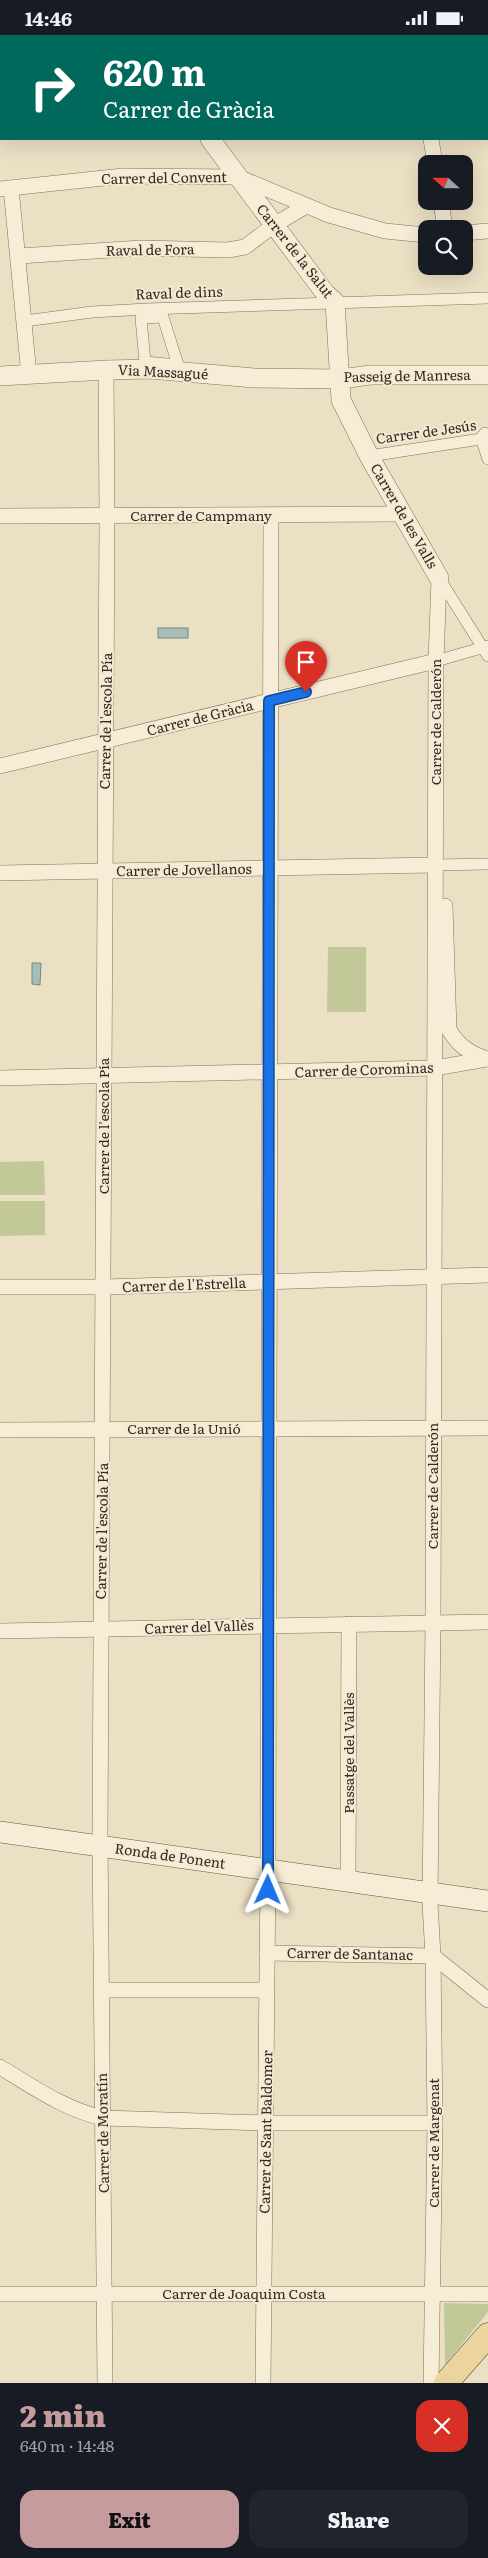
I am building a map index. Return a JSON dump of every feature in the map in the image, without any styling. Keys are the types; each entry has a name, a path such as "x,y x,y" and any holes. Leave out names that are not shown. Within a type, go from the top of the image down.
{"main road":[{"name":"Ronda de Ponent","path":"0,1832 100,1852 268,1876 430,1898 488,1901"},
{"name":"Ronda de Ponent","path":"0,1844 100,1852"},
{"name":"Ronda de Ponent","path":"268,1876 348,1881 488,1912"},
{"path":"446,2383 488,2335"}],"street":[{"name":"Carrer de la Salut","path":"211,140 325,293 335,302 333,378"},
{"path":"431,140 434,155"},
{"name":"Carrer del Convent","path":"6,189 123,176 238,177"},
{"path":"238,177 306,205 385,231 418,234"},
{"path":"6,189 19,256 28,375"},
{"name":"Raval de Fora","path":"19,256 141,248 228,250 245,247 274,225 306,205"},
{"path":"473,232 488,231"},
{"name":"Raval de dins","path":"25,321 92,312 335,302 488,299"},
{"path":"163,317 178,365 145,362 141,318 163,317"},
{"name":"Via Massagué","path":"0,376 106,369 150,369 254,379 333,378"},
{"name":"Carrer de l'escola Pía","path":"100,1883 104,1287 106,369"},
{"name":"Passeig de Manresa","path":"333,378 370,375 488,375"},
{"name":"Carrer de les Valls","path":"333,378 340,400 402,514 439,578 486,650"},
{"path":"485,436 488,459"},
{"name":"Carrer de Jesús","path":"369,455 485,436"},
{"name":"Carrer de Campmany","path":"0,516 402,514"},
{"name":"Carrer de Sant Baldomer","path":"263,2383 267,2123 270,1073 269,701 271,516"},
{"name":"Carrer de Calderón","path":"430,1898 434,1428 436,661 439,578"},
{"name":"Carrer de Gràcia","path":"0,766 486,650"},
{"name":"Carrer de Jovellanos","path":"0,873 488,864"},
{"name":"Carrer de Calderón","path":"435,865 445,904 449,1030 446,1046 435,1068"},
{"path":"449,1030 457,1043 472,1054 488,1059"},
{"name":"Carrer de Corominas","path":"0,1078 435,1068 488,1059"},
{"name":"Carrer de l'Estrella","path":"0,1287 104,1287 488,1275"},
{"name":"Carrer de la Unió","path":"0,1430 488,1428"},
{"name":"Carrer del Vallès","path":"0,1631 488,1622"},
{"name":"Passatge del Vallès","path":"348,1881 349,1624"},
{"name":"Carrer de Moratín","path":"100,1883 105,2383"},
{"name":"Carrer de Margenat","path":"430,1898 433,1956 435,2123 431,2383"},
{"name":"Carrer de Santanac","path":"267,1953 433,1956"},
{"path":"433,1956 488,2001"},
{"path":"102,1990 267,1990"},
{"path":"0,2067 77,2110 103,2118 267,2123 435,2123"},
{"name":"Carrer de Joaquim Costa","path":"0,2294 264,2295 488,2293"}],"green space":[{"path":"328,947 366,947 366,1012 327,1012"},
{"path":"44,1161 45,1195 0,1195 0,1162"},
{"path":"0,1201 45,1201 45,1235 0,1236"},
{"path":"444,2303 488,2304 488,2312 445,2365"}],"water":[{"path":"158,628 188,628 188,638 158,638"},
{"path":"32,963 41,963 40,985 32,984"}],"route":[{"path":"268,1890 269,701 306,692"}]}
